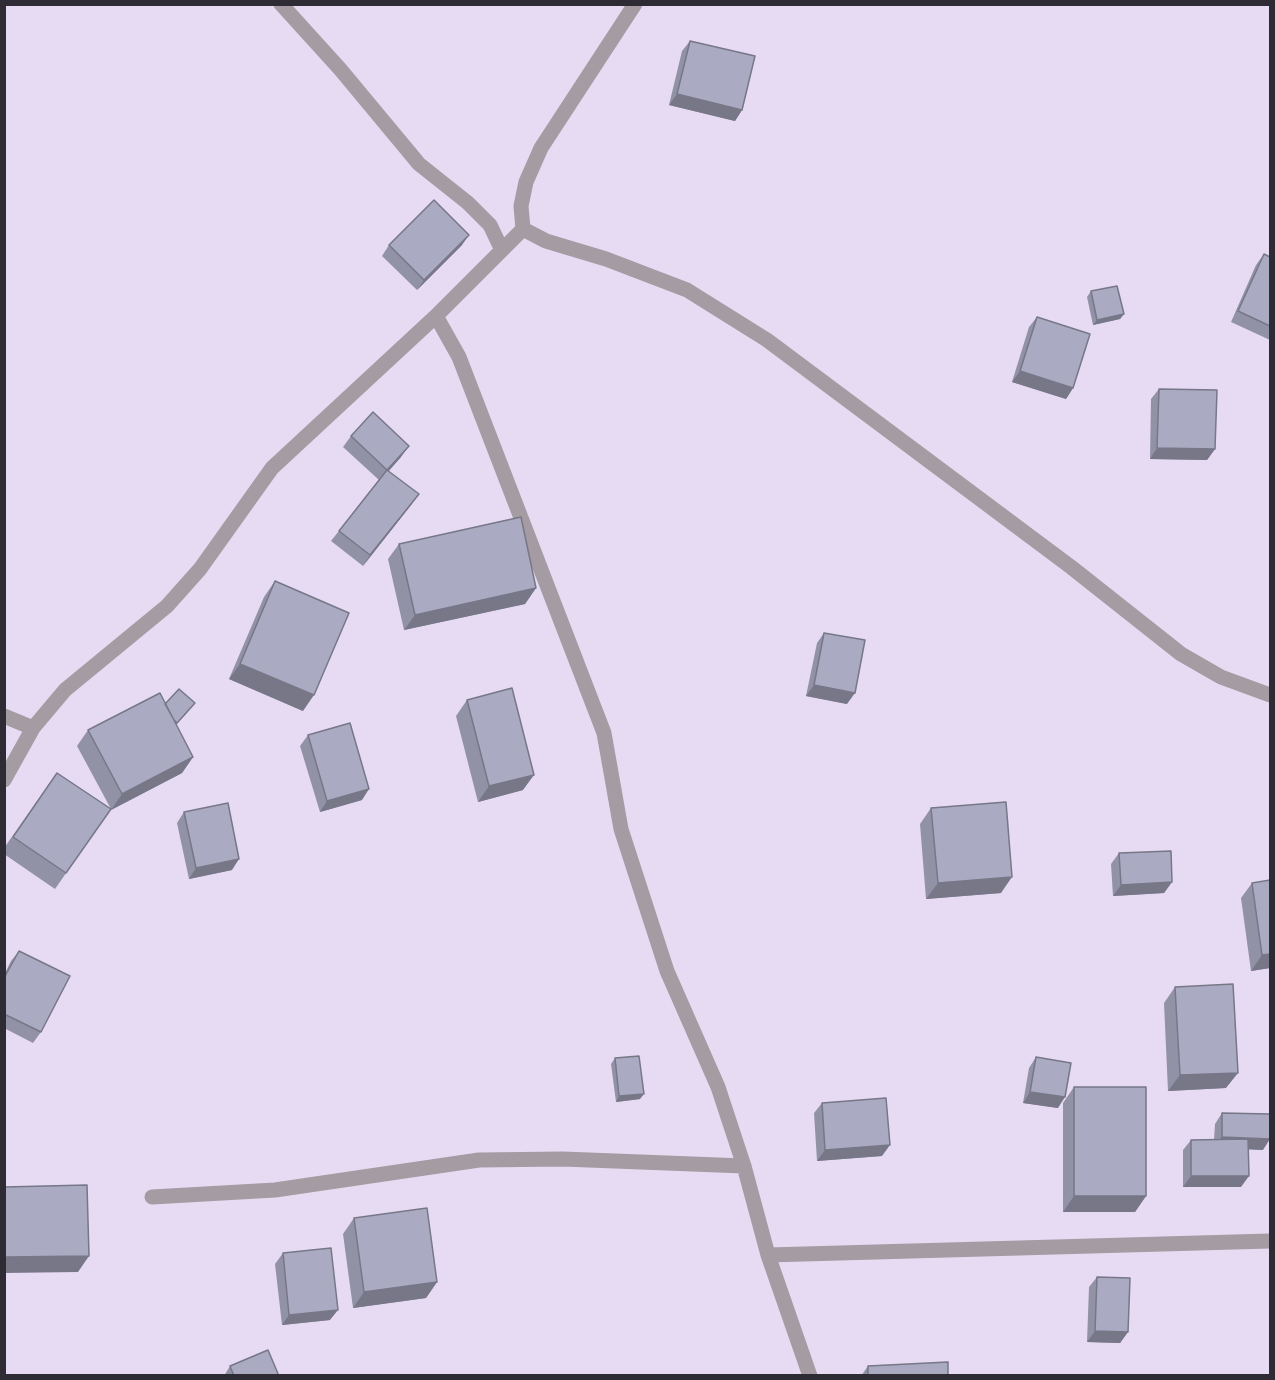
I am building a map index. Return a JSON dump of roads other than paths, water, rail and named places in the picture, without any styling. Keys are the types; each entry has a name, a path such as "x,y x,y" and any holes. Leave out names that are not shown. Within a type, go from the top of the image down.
{"street":[{"path":"281,4 340,69 419,164 468,203 490,225 501,248"},
{"path":"523,229 521,206 526,182 541,148 635,4"},
{"path":"4,780 33,728 65,690 167,606 200,569 272,468 436,316 501,248 523,229"},
{"path":"523,229 546,242 606,259 687,290 767,340 1071,567 1180,654 1221,677 1270,695"},
{"path":"436,316 459,357 604,733 621,829 667,971 718,1087 744,1166 768,1255 810,1376"},
{"path":"4,716 33,728"},
{"path":"152,1197 275,1190 479,1160 563,1159 744,1166"},
{"path":"768,1255 1270,1241"}]}
